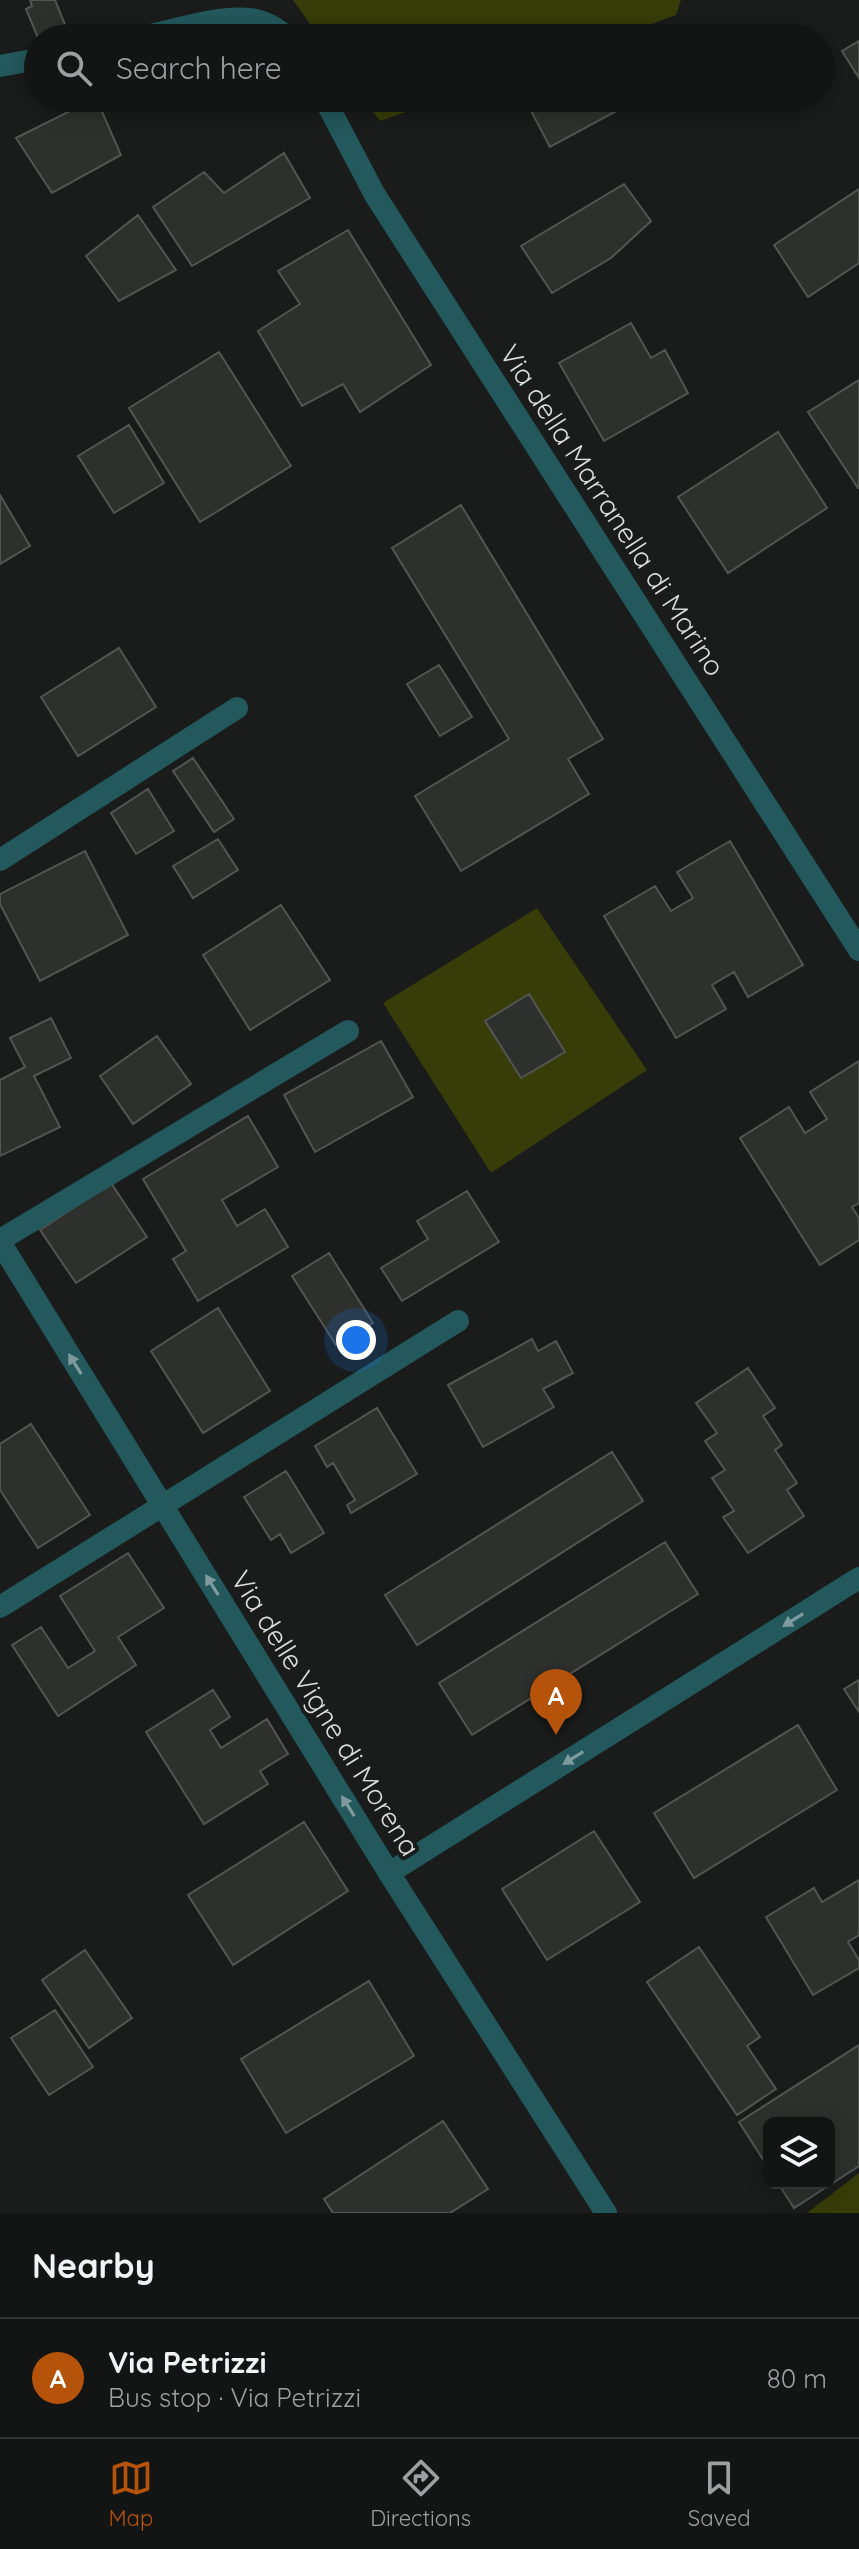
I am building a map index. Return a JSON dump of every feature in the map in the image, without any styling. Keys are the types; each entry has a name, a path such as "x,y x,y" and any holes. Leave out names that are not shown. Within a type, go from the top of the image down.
{"street":[{"path":"206,24 246,18 269,24"},
{"path":"0,66 24,62"},
{"name":"Via della Marranella di Marino","path":"331,112 375,195 859,950"},
{"path":"0,860 237,708"},
{"path":"0,1241 348,1031"},
{"name":"Via delle Vigne di Morena","path":"0,1241 389,1873 606,2213"},
{"path":"0,1607 458,1321"},
{"path":"389,1873 859,1578"}],"green space":[{"path":"293,0 681,0 676,15 651,24 310,24"},
{"path":"373,112 405,112 380,121"},
{"path":"537,908 647,1070 491,1173 383,1003"},
{"path":"859,2173 859,2213 807,2213"}],"building":[{"path":"30,0 55,0 65,24 32,24 26,9 32,6"},
{"path":"859,41 859,78 842,51"},
{"path":"68,112 102,112 121,155 52,193 16,138"},
{"path":"532,112 614,112 550,147"},
{"path":"284,153 310,198 192,266 153,207 204,172 224,193"},
{"path":"624,184 651,221 611,258 552,293 521,246"},
{"path":"859,189 859,263 808,297 774,245"},
{"path":"138,215 176,270 119,301 86,256"},
{"path":"348,230 431,365 360,412 343,384 302,406 258,331 300,304 278,271"},
{"path":"631,323 651,358 665,350 688,393 604,441 559,363"},
{"path":"219,352 291,466 200,522 129,408"},
{"path":"859,380 859,488 858,488 808,412"},
{"path":"129,425 164,483 114,513 78,456"},
{"path":"778,432 827,508 728,573 678,497"},
{"path":"0,495 30,546 0,564"},
{"path":"461,505 603,739 568,759 589,794 461,871 415,796 509,739 392,548"},
{"path":"119,648 156,707 78,756 41,697"},
{"path":"439,665 472,717 440,736 407,684"},
{"path":"193,758 234,819 214,832 173,771"},
{"path":"148,789 174,831 136,854 111,813"},
{"path":"218,839 238,870 193,898 173,866"},
{"path":"730,841 803,965 748,997 734,972 712,985 726,1009 676,1038 604,916 655,886 671,911 693,898 677,872"},
{"path":"85,851 128,935 40,981 0,904 0,894"},
{"path":"281,905 330,980 250,1030 203,955"},
{"path":"529,994 565,1052 521,1078 485,1021"},
{"path":"51,1018 71,1058 34,1076 60,1127 0,1156 0,1080 25,1067 10,1038"},
{"path":"157,1036 191,1084 133,1124 100,1076"},
{"path":"381,1041 413,1097 315,1152 284,1095"},
{"path":"859,1061 859,1203 852,1207 859,1218 859,1240 820,1265 740,1138 789,1107 805,1133 827,1119 810,1092"},
{"path":"248,1116 278,1167 222,1200 237,1226 265,1209 288,1247 198,1301 173,1259 186,1251 143,1179"},
{"path":"111,1183 147,1237 76,1283 40,1230"},
{"path":"467,1191 499,1242 402,1301 381,1268 428,1239 417,1221"},
{"path":"329,1253 373,1323 336,1345 292,1276"},
{"path":"218,1308 270,1391 203,1433 151,1351"},
{"path":"532,1339 538,1351 556,1341 573,1373 543,1389 554,1407 483,1447 448,1385"},
{"path":"748,1368 775,1408 763,1416 782,1445 775,1450 797,1483 787,1490 804,1516 748,1553 723,1517 734,1511 712,1478 725,1470 705,1441 717,1433 696,1403"},
{"path":"377,1408 417,1474 351,1513 347,1505 355,1500 333,1463 327,1467 315,1446"},
{"path":"31,1424 90,1515 38,1548 0,1490 0,1444"},
{"path":"612,1452 643,1501 417,1645 385,1595"},
{"path":"286,1471 324,1533 291,1553 280,1534 271,1540 244,1497"},
{"path":"665,1542 698,1594 472,1735 439,1683"},
{"path":"128,1553 164,1608 118,1637 136,1665 58,1716 12,1645 41,1627 68,1668 95,1651 60,1596"},
{"path":"859,1680 859,1712 844,1689"},
{"path":"213,1690 230,1717 210,1730 221,1748 267,1719 288,1754 260,1771 268,1784 204,1824 146,1732"},
{"path":"798,1725 837,1790 694,1878 654,1813"},
{"path":"304,1822 348,1891 233,1965 188,1895"},
{"path":"594,1831 640,1902 547,1960 502,1889"},
{"path":"859,1880 859,1935 848,1942 859,1960 859,1968 813,1995 766,1917 814,1888 822,1902"},
{"path":"699,1947 760,2037 747,2046 776,2089 737,2115 647,1982"},
{"path":"85,1950 132,2018 89,2048 42,1980"},
{"path":"369,1981 414,2056 286,2133 241,2059"},
{"path":"55,2010 93,2067 49,2095 11,2038"},
{"path":"859,2045 859,2166 835,2182 835,2117 763,2117 763,2160 739,2122"},
{"path":"443,2121 488,2189 450,2213 333,2213 324,2199"},
{"path":"782,2189 823,2189 794,2208"}],"place":[{"name":"Via Petrizzi","path":"556,1735"}]}
